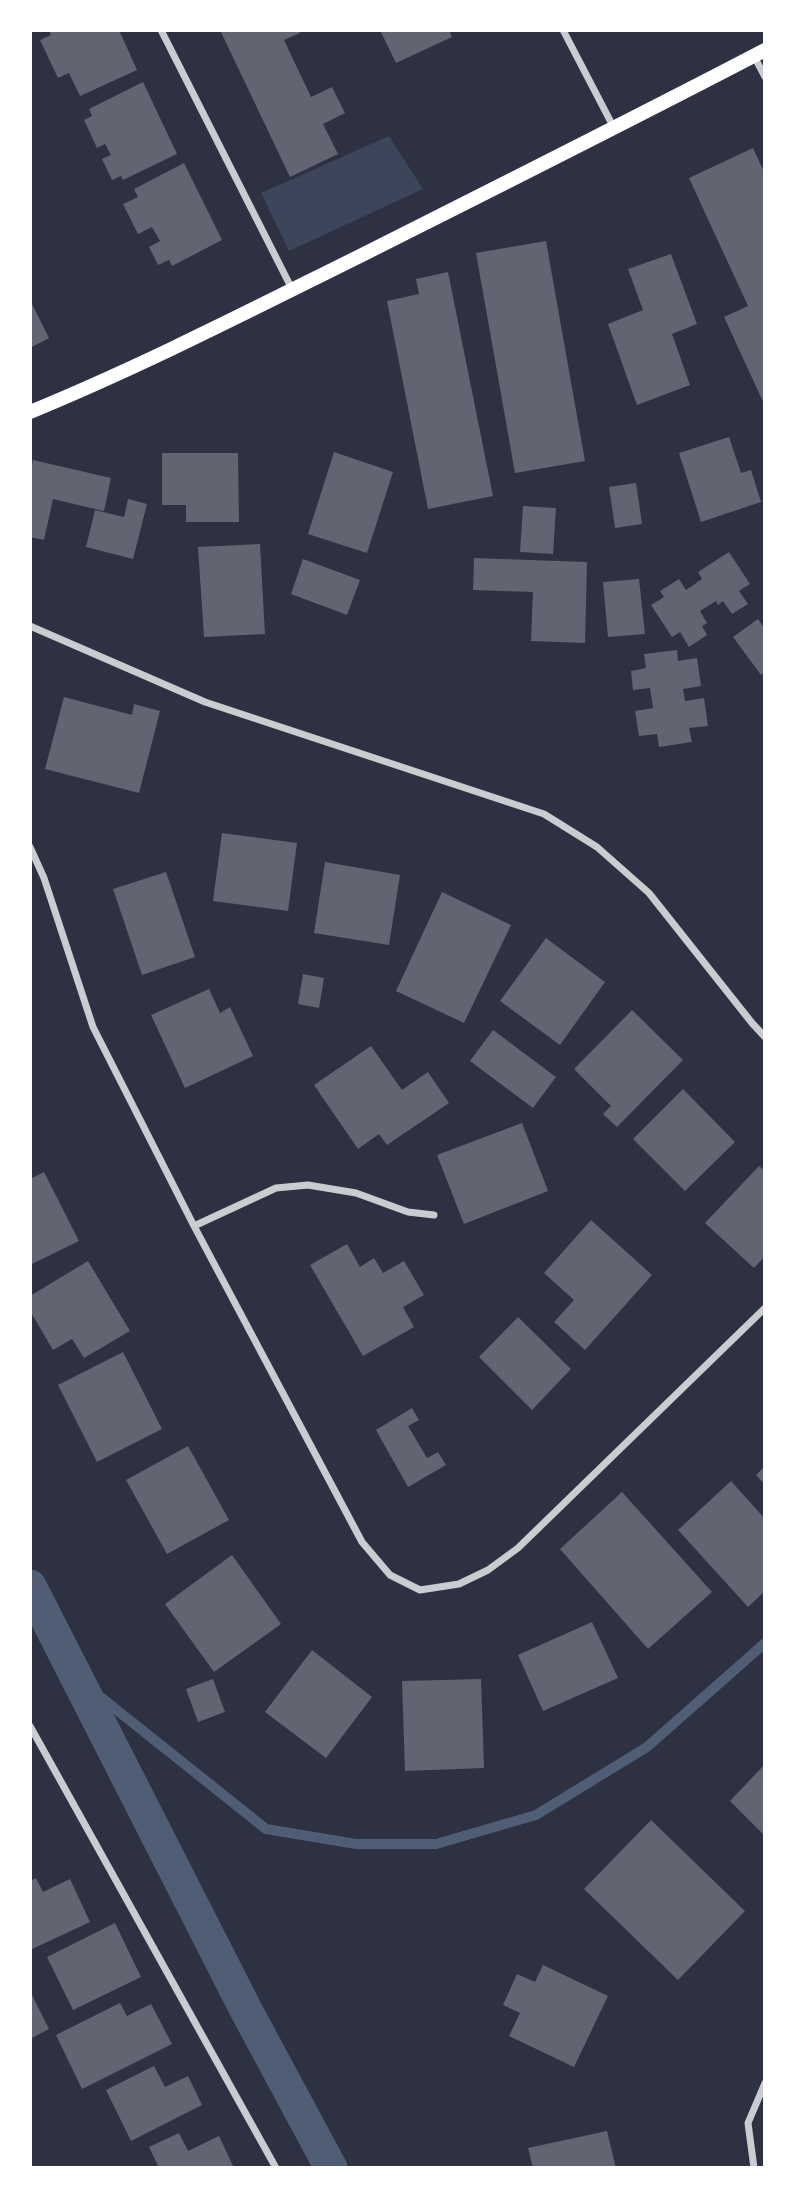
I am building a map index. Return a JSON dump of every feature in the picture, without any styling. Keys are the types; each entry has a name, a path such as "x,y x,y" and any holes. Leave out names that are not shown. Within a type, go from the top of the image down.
{"main road":[{"path":"30,412 96,385 292,290 614,129 760,52"}],"street":[{"path":"161,30 292,290"},
{"path":"563,30 614,129"},
{"path":"760,52 765,77"},
{"path":"30,626 205,702 544,814 597,847 649,893 765,1037"},
{"path":"30,847 44,878 93,1027 194,1226 362,1542 390,1575 420,1590 459,1584 488,1570 518,1548 765,1308"},
{"path":"194,1226 276,1188 309,1185 356,1194 408,1212 434,1215"},
{"path":"30,1726 276,2168"},
{"path":"754,2168 748,2123 765,2083"}],"shaded area":[{"path":"389,136 423,189 289,251 261,193"}],"building":[{"path":"49,30 119,30 137,70 80,96 69,73 58,78 40,40 51,35"},
{"path":"220,30 298,30 300,33 284,40 311,97 332,87 345,113 323,124 338,154 290,177"},
{"path":"380,30 449,30 452,37 396,63"},
{"path":"143,82 177,154 123,180 121,176 112,180 102,159 111,155 105,144 97,148 84,120 92,116 89,109"},
{"path":"753,148 765,174 765,406 724,317 748,306 689,178"},
{"path":"184,163 222,240 172,266 169,260 158,265 149,247 160,241 152,227 138,234 123,204 138,197 134,189"},
{"path":"546,241 585,461 515,473 476,253"},
{"path":"671,254 697,324 672,334 690,385 637,405 608,324 643,310 628,269"},
{"path":"448,272 493,496 428,509 387,301 419,294 416,279"},
{"path":"30,300 49,338 30,348"},
{"path":"729,437 741,473 751,470 761,502 701,522 679,453"},
{"path":"334,452 393,472 367,553 308,534"},
{"path":"162,453 238,453 239,522 186,522 186,505 162,505"},
{"path":"33,460 111,478 104,511 53,499 44,540 30,537 30,473"},
{"path":"636,483 642,524 615,528 609,487"},
{"path":"128,499 147,504 133,559 86,547 95,510 124,517"},
{"path":"523,506 556,508 553,554 520,552"},
{"path":"260,544 265,634 204,637 198,547"},
{"path":"729,552 750,584 739,591 748,604 732,614 723,601 718,605 716,601 700,611 707,623 702,626 707,635 689,647 680,632 672,637 651,605 664,597 660,591 679,579 686,590 702,579 698,572"},
{"path":"474,558 587,562 585,643 531,641 533,592 473,590"},
{"path":"303,559 360,580 347,615 291,594"},
{"path":"639,579 645,634 608,637 603,582"},
{"path":"758,619 765,629 765,672 761,675 733,637"},
{"path":"677,650 678,661 697,658 701,686 683,689 685,701 704,698 708,726 689,728 692,742 659,747 657,734 639,736 635,711 653,708 650,688 633,690 631,671 646,668 644,654"},
{"path":"64,697 132,715 134,704 160,711 139,793 45,769"},
{"path":"222,833 297,843 288,911 213,901"},
{"path":"325,862 400,875 389,945 314,933"},
{"path":"166,872 195,957 142,975 113,889"},
{"path":"442,892 511,925 464,1023 396,991"},
{"path":"546,938 605,982 560,1045 500,1001"},
{"path":"303,974 324,978 319,1008 298,1004"},
{"path":"209,989 220,1013 230,1007 253,1056 185,1088 151,1015"},
{"path":"632,1010 683,1060 617,1127 603,1114 611,1106 574,1069"},
{"path":"493,1030 556,1077 533,1108 470,1061"},
{"path":"371,1046 402,1090 428,1072 449,1103 387,1145 379,1134 358,1149 314,1085"},
{"path":"683,1089 735,1142 685,1191 633,1139"},
{"path":"522,1123 548,1191 464,1224 437,1155"},
{"path":"759,1166 765,1171 765,1256 754,1268 705,1223"},
{"path":"44,1172 79,1241 30,1265 30,1179"},
{"path":"591,1220 652,1275 585,1350 554,1322 574,1300 544,1273"},
{"path":"347,1244 360,1267 374,1258 383,1273 404,1261 424,1295 403,1307 414,1327 363,1356 310,1265"},
{"path":"88,1261 130,1331 84,1358 72,1339 53,1350 30,1311 30,1296"},
{"path":"518,1317 571,1369 532,1410 479,1357"},
{"path":"123,1352 162,1429 97,1462 58,1385"},
{"path":"412,1408 419,1420 408,1426 427,1458 438,1452 446,1465 408,1487 376,1430"},
{"path":"188,1446 229,1520 167,1554 126,1480"},
{"path":"765,1466 765,1485 756,1475"},
{"path":"731,1481 765,1519 765,1591 748,1607 678,1530"},
{"path":"622,1492 712,1592 648,1649 560,1549"},
{"path":"232,1555 281,1624 214,1672 165,1604"},
{"path":"592,1622 618,1678 543,1711 518,1655"},
{"path":"312,1650 372,1697 326,1758 265,1712"},
{"path":"213,1679 225,1712 198,1722 186,1689"},
{"path":"481,1679 484,1768 405,1771 402,1681"},
{"path":"765,1764 765,1836 730,1801"},
{"path":"651,1820 745,1911 678,1980 584,1889"},
{"path":"36,1878 43,1892 70,1879 90,1922 30,1950 30,1881"},
{"path":"115,1923 141,1977 73,2010 47,1957"},
{"path":"543,1965 608,1996 574,2067 509,2036 520,2013 503,2005 517,1974 535,1982"},
{"path":"30,1991 49,2029 30,2039"},
{"path":"120,2003 127,2016 151,2004 172,2044 82,2089 56,2035"},
{"path":"154,2066 165,2087 188,2076 202,2105 131,2141 106,2090"},
{"path":"607,2131 616,2168 533,2168 528,2148"},
{"path":"179,2133 188,2151 219,2136 234,2168 159,2168 149,2147"}],"waterway":[{"path":"30,1586 246,2010 331,2168"},
{"path":"78,1679 266,1829 356,1844 436,1844 536,1815 647,1747 765,1643"}]}
